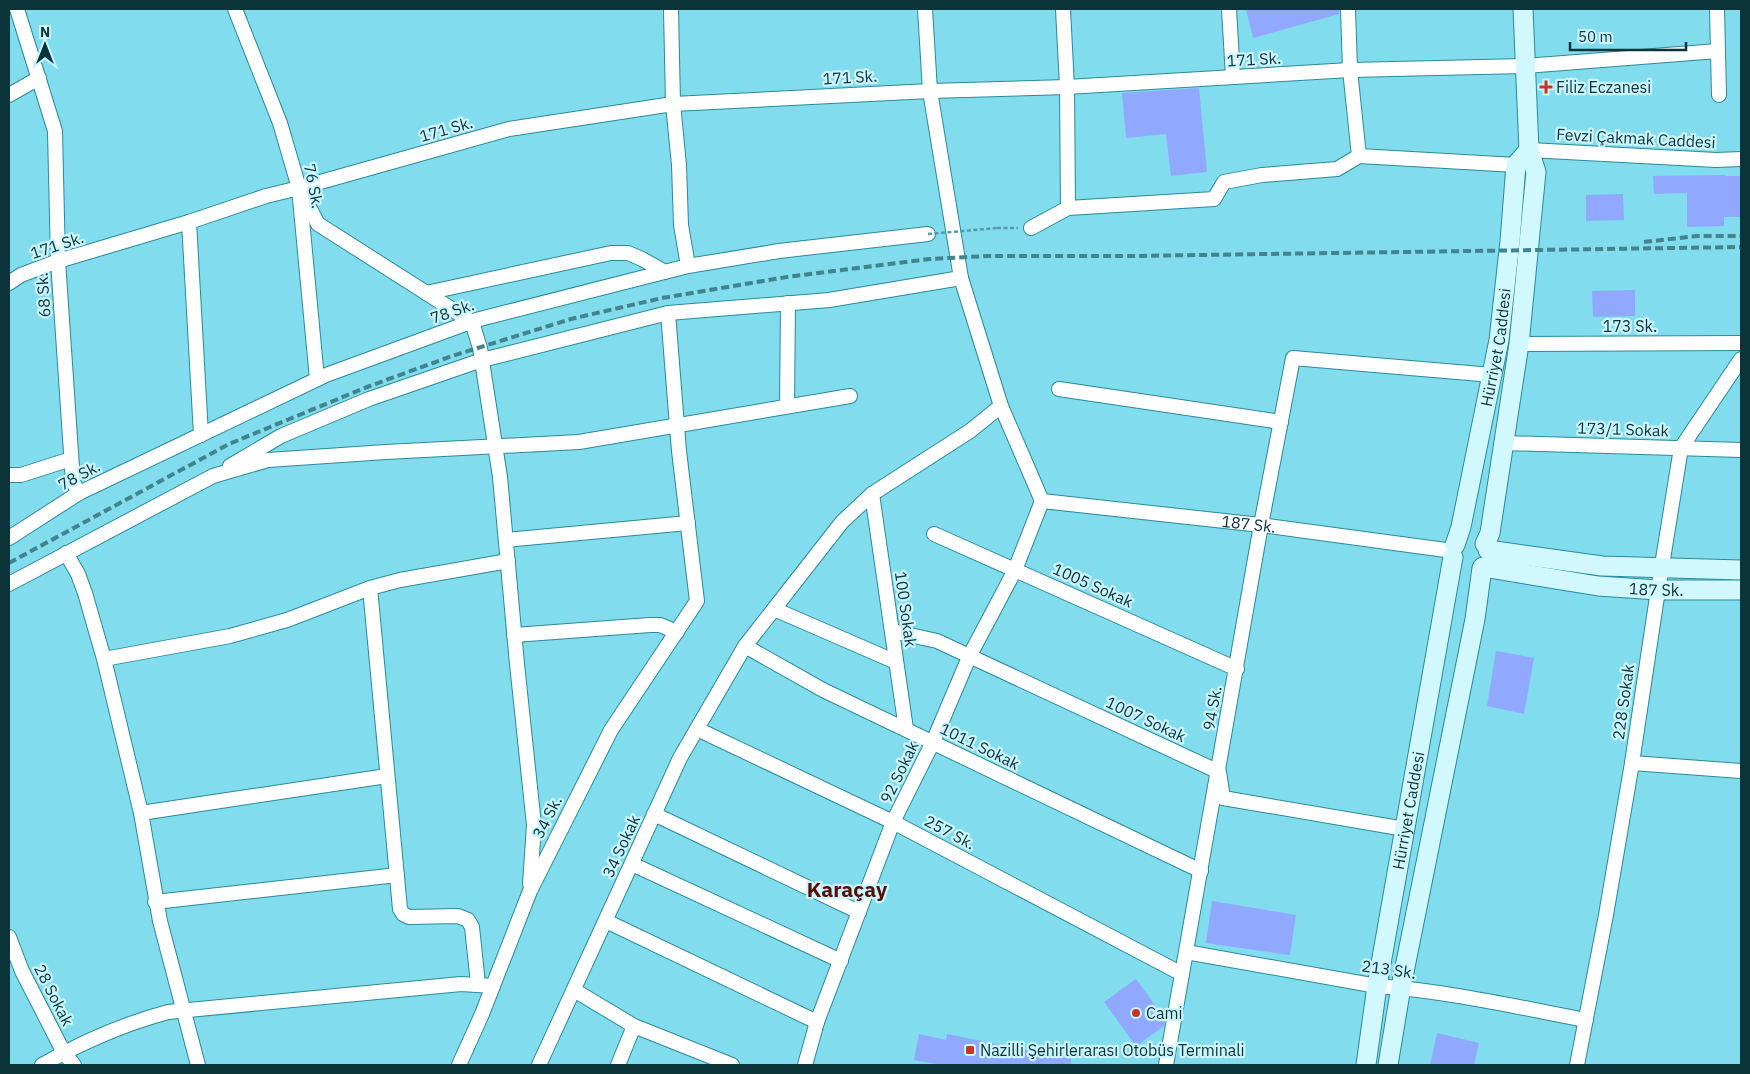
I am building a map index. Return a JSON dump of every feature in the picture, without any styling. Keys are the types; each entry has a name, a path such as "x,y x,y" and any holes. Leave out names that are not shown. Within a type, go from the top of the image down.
{"main road":[{"name":"Hürriyet Caddesi","path":"1388,1065 1401,987 1475,619 1519,344 1536,172 1529,150 1523,9"},
{"path":"1516,165 1529,150"},
{"name":"Hürriyet Caddesi","path":"1366,1065 1377,986 1454,551 1461,527 1499,340 1516,165"},
{"path":"1470,536 1481,540 1484,557 1470,572 1459,567 1454,551 1459,540 1470,536"},
{"name":"187 Sk.","path":"1484,557 1602,566 1741,570"},
{"name":"187 Sk.","path":"1484,557 1598,586 1658,590 1741,590"}],"street":[{"name":"68 Sk.","path":"17,9 55,131 58,261 71,459 73,482 79,493"},
{"name":"76 Sk.","path":"235,9 280,123 300,188 317,379"},
{"path":"671,9 673,104 681,225 688,266 779,250 928,234"},
{"path":"925,9 930,91 961,278 1001,406 1042,501"},
{"path":"1063,9 1067,87 1068,208"},
{"path":"1229,9 1233,77"},
{"path":"1348,9 1350,70 1359,156"},
{"path":"1717,9 1720,96"},
{"name":"171 Sk.","path":"9,283 21,275 58,261 188,222 266,196 509,129 673,104 930,91 1067,87 1350,70 1525,66 1718,51"},
{"path":"9,95 39,78"},
{"name":"Fevzi Çakmak Caddesi","path":"1529,150 1716,160 1741,159"},
{"path":"1031,228 1068,208 1214,199 1224,182 1262,175 1337,169 1359,156 1516,165"},
{"path":"300,188 318,224 472,322 480,348 500,477 534,825 530,891"},
{"path":"188,222 201,435"},
{"path":"426,293 612,253 628,253 665,272"},
{"name":"78 Sk.","path":"9,538 79,493 317,379 472,322 688,266"},
{"path":"9,584 213,476 281,436 369,399 482,360 668,313 829,300 961,278"},
{"path":"788,303 788,406"},
{"path":"506,540 688,523 677,425 668,313"},
{"name":"173 Sk.","path":"1519,344 1741,343"},
{"name":"94 Sk.","path":"1166,1065 1261,525 1294,358 1492,375"},
{"name":"228 Sokak","path":"1577,1065 1606,915 1632,763 1681,448 1741,359"},
{"path":"1059,388 1281,422"},
{"path":"213,476 268,460 580,442 850,396"},
{"name":"34 Sokak","path":"539,1065 680,758 745,646 842,522 872,494 970,431 1001,406"},
{"name":"173/1 Sokak","path":"1504,443 1741,450"},
{"path":"9,475 21,475 71,459"},
{"name":"100 Sokak","path":"872,494 906,729"},
{"name":"187 Sk.","path":"1042,501 1261,525 1454,551"},
{"name":"92 Sokak","path":"805,1065 817,1022 893,822 933,742 970,656 1014,570 1042,501"},
{"name":"34 Sk.","path":"459,1065 493,986 530,891 611,730 697,601 688,523"},
{"name":"1005 Sokak","path":"934,534 1237,669"},
{"path":"66,554 78,574 85,593 104,659 140,813 156,902 198,1065"},
{"path":"104,659 239,634 294,617 370,588 434,573 508,561"},
{"path":"370,588 400,910 409,918 458,916 468,920 472,927 478,984"},
{"path":"774,609 896,662"},
{"path":"514,635 650,625 660,625 677,632"},
{"name":"1007 Sokak","path":"892,631 937,641 1219,772"},
{"name":"1011 Sokak","path":"745,646 823,690 1070,810 1201,871"},
{"name":"257 Sk.","path":"697,729 893,822 1182,974"},
{"path":"1632,763 1741,771"},
{"path":"1219,772 1223,798 1405,829"},
{"path":"140,813 388,776"},
{"path":"654,814 859,912"},
{"path":"632,864 841,961"},
{"path":"156,902 397,875"},
{"path":"606,921 817,1022"},
{"name":"28 Sokak","path":"9,937 22,970 64,1053 74,1065"},
{"name":"213 Sk.","path":"1186,952 1377,986 1401,987 1586,1020"},
{"path":"42,1065 124,1025 160,1014 184,1010 478,984 493,986"},
{"path":"574,990 634,1026 697,1059 732,1065"},
{"path":"618,1065 634,1026"}],"path":[{"path":"928,234 997,228 1031,228"}],"building":[{"path":"1246,9 1339,9 1339,14 1253,38"},
{"path":"1199,88 1207,172 1171,176 1166,134 1126,138 1122,93"},
{"path":"1653,176 1741,176 1741,217 1724,217 1724,226 1687,227 1687,193 1654,194"},
{"path":"1623,194 1624,220 1586,221 1586,195"},
{"path":"1635,290 1635,316 1593,317 1592,291"},
{"path":"1496,651 1534,658 1524,714 1487,706"},
{"path":"1212,901 1296,915 1290,955 1206,943"},
{"name":"Cami","path":"1136,979 1165,1019 1164,1026 1136,1046 1104,1002"},
{"path":"1437,1033 1479,1043 1474,1065 1430,1065"},
{"name":"Nazilli Şehirlerarası Otobüs Terminali","path":"919,1034 946,1040 947,1034 1071,1059 1071,1065 941,1065 914,1060"}],"railway":[{"path":"1644,242 1697,236 1741,236"},
{"path":"9,563 229,444 367,387 452,356 571,319 662,298 787,277 930,259 988,256 1132,256 1741,247"}],"place":[{"name":"Filiz Eczanesi","path":"1546,87"},
{"name":"Cami","path":"1136,1013"},
{"name":"Nazilli Şehirlerarası Otobüs Terminali","path":"970,1050"}],"district":[{"name":"Karaçay","path":"847,889"}]}
